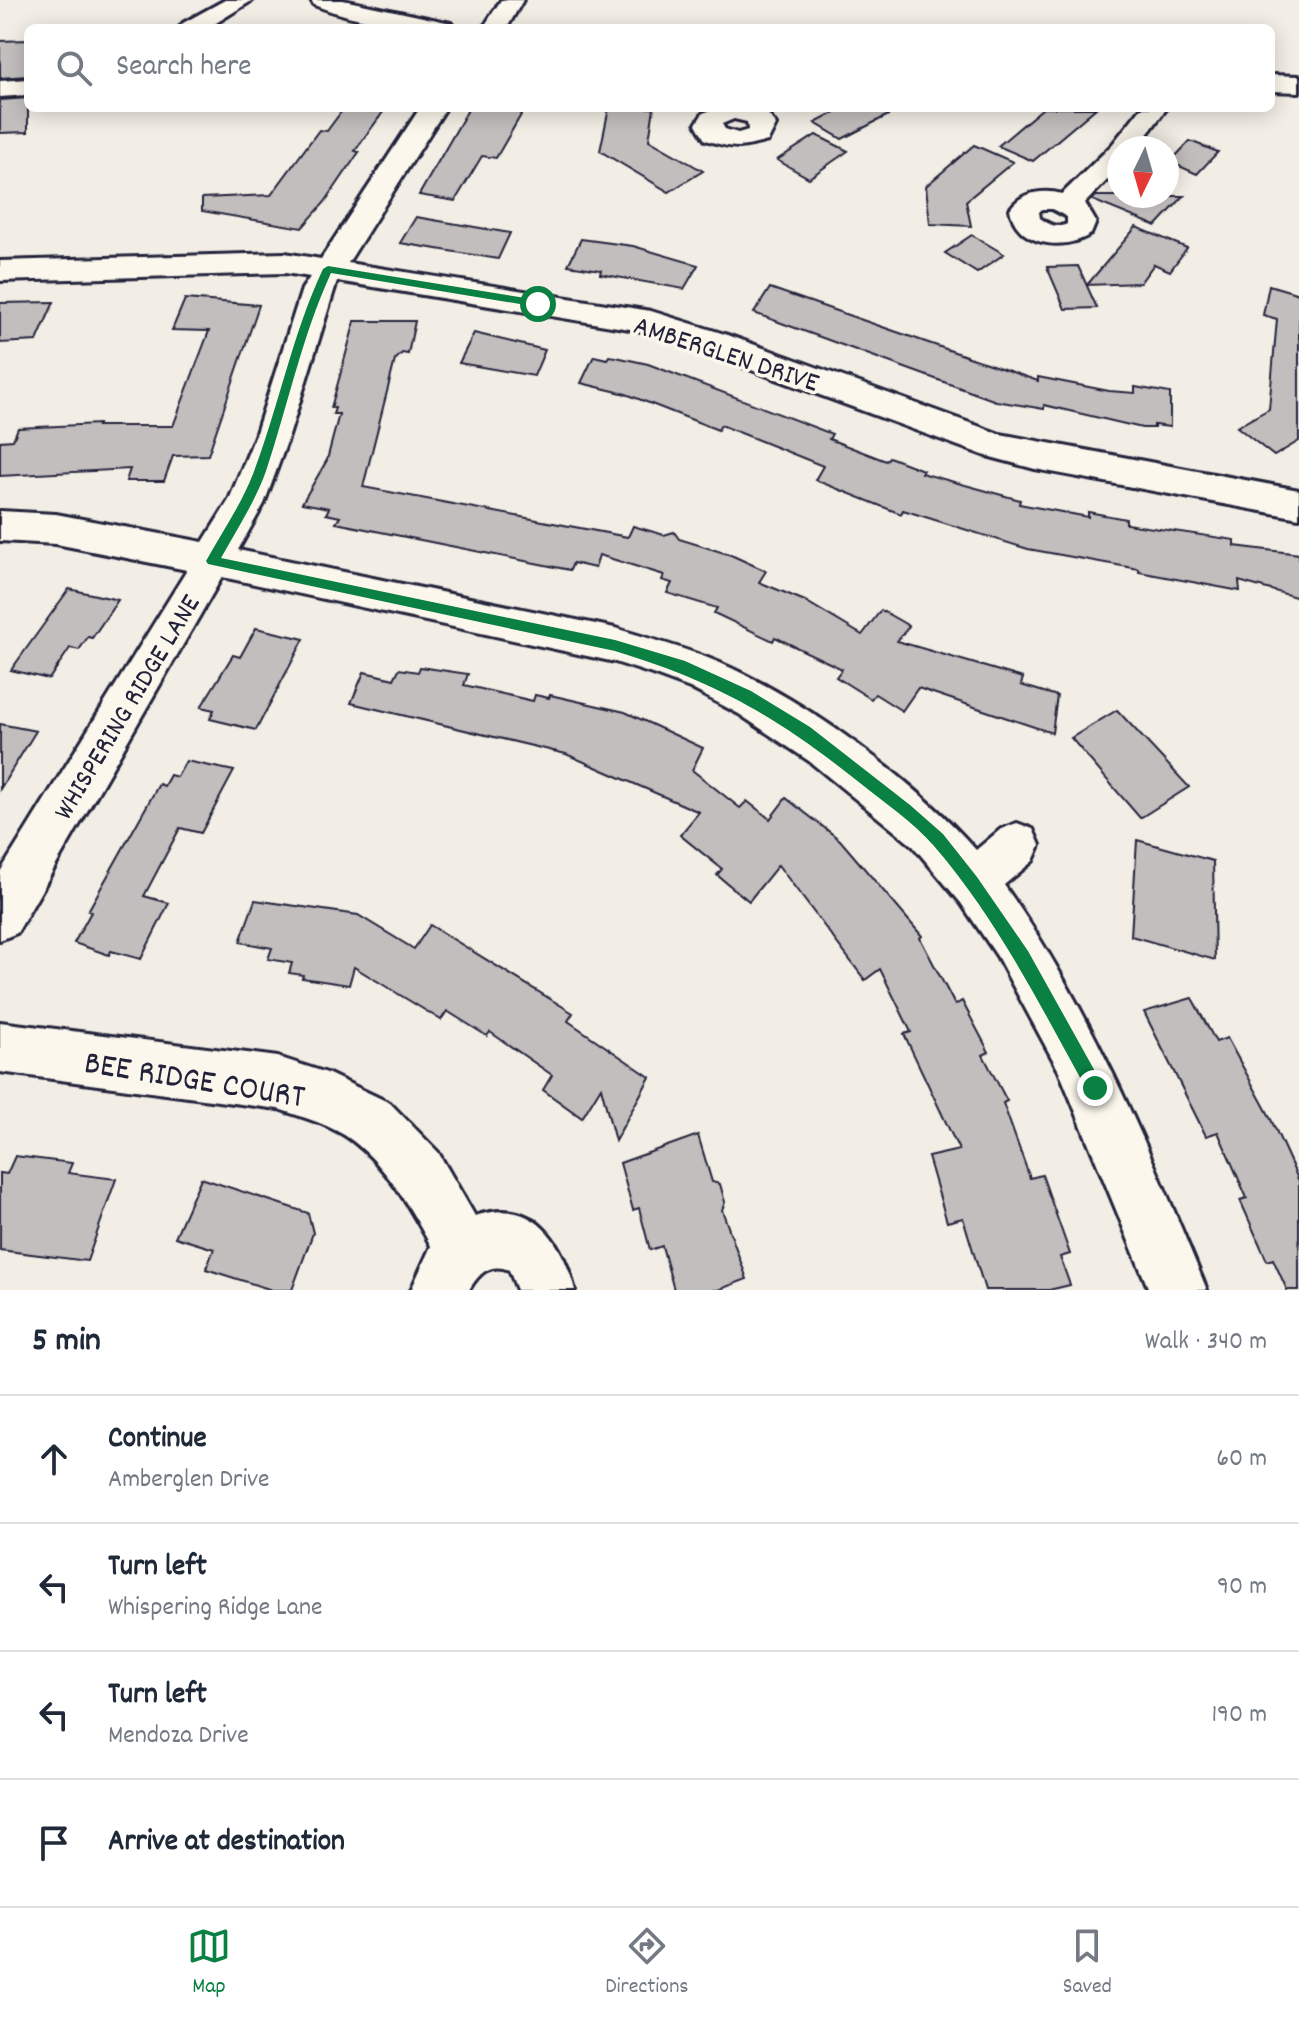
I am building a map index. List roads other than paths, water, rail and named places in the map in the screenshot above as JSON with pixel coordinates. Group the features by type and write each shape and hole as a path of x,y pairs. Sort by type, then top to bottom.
{"street":[{"path":"198,24 242,0"},
{"path":"322,0 348,10 422,24"},
{"path":"497,24 512,0"},
{"path":"1275,83 1299,84"},
{"path":"0,89 24,87"},
{"name":"WHISPERING RIDGE LANE","path":"0,916 246,504 260,473 308,311 328,269 430,112"},
{"path":"1134,136 1151,112"},
{"path":"1068,204 1107,164"},
{"name":"AMBERGLEN DRIVE","path":"0,271 253,261 328,269 651,322 995,446 1299,504"},
{"path":"0,526 56,529 615,645 680,665 746,696 805,731 937,839 972,882 1022,956 1095,1088 1178,1290"},
{"path":"972,882 1017,845"},
{"name":"BEE RIDGE COURT","path":"0,1047 278,1083 327,1099 371,1122 419,1171 452,1270 480,1239 497,1236 514,1240 528,1250 539,1266 546,1290"}]}
